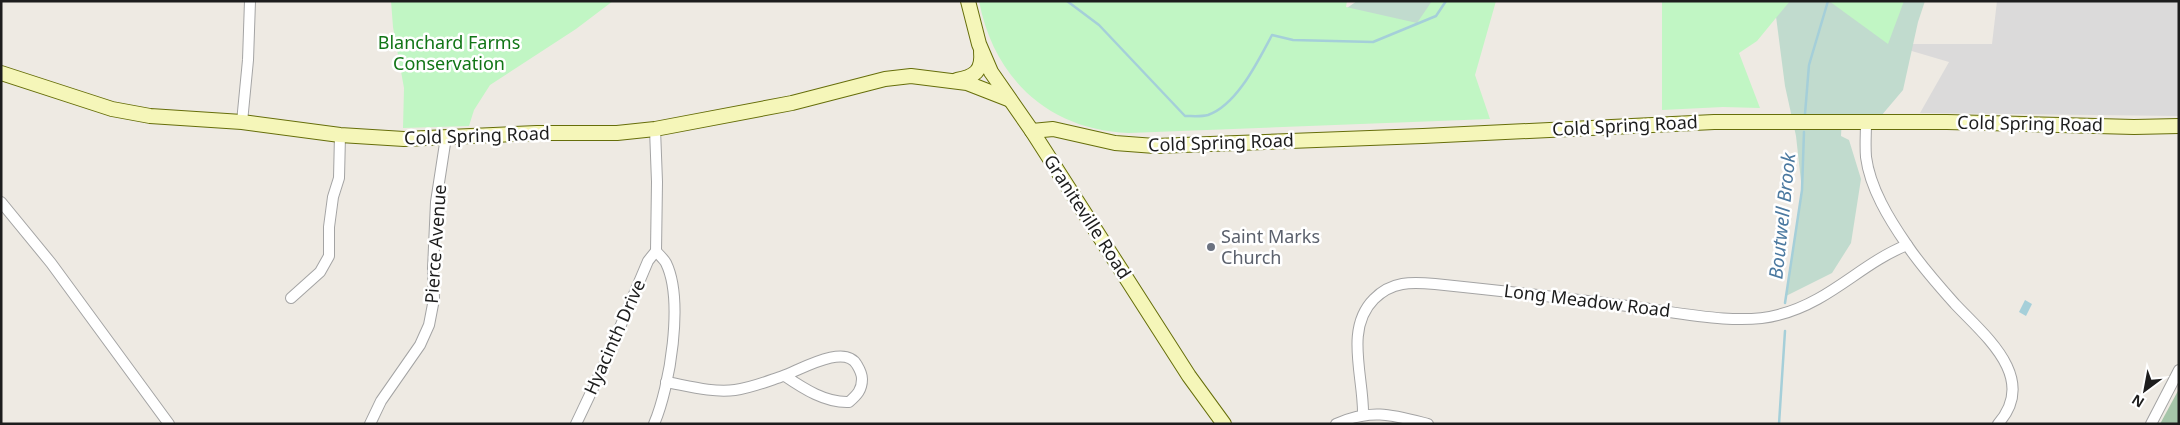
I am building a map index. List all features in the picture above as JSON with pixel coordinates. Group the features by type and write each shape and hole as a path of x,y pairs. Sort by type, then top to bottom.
{"street":[{"path":"242,122 248,60 250,1"},
{"name":"Graniteville Road","path":"968,1 981,52 991,72 1032,131 1189,376 1224,424"},
{"name":"Cold Spring Road","path":"955,80 964,79 976,73 981,66 981,52"},
{"name":"Cold Spring Road","path":"1,73 112,109 150,116 242,122 340,135 404,139 617,133 654,129 792,103 885,79 911,76 955,80 1008,99"},
{"name":"Cold Spring Road","path":"1032,131 1053,129 1115,143 1156,146 1432,136 1714,122 1947,122 2134,127 2179,126"},
{"path":"1866,122 1866,156 1874,187 1907,245 1936,282 2002,354 2010,372 2012,390 2008,411 1998,424"},
{"path":"654,129 657,182 656,251"},
{"path":"291,298 320,272 329,256 329,227 333,197 339,178 340,135"},
{"name":"Cold Spring Road","path":"1041,145 1055,137 1073,135"},
{"name":"Pierce Avenue","path":"370,424 381,401 420,344 429,325 434,299 433,269 436,202 446,137"},
{"path":"1,202 51,263 169,424"},
{"name":"Long Meadow Road","path":"1363,415 1357,337 1359,326 1362,315 1370,303 1382,291 1393,285 1403,282 1435,284 1692,314 1763,318 1810,304 1846,283 1885,256 1907,245"},
{"name":"Hyacinth Drive","path":"576,424 604,365 648,261 656,251 666,263 674,306 673,339 666,382 660,410 654,424"},
{"path":"666,382 701,389 735,390 785,376 828,358 843,356 856,362 862,375 862,386 858,394 849,402 839,402 806,390 785,376"},
{"path":"2151,424 2179,370"},
{"path":"1336,424 1363,415 1391,414 1428,424"}],"shaded area":[{"path":"1997,1 2179,1 2179,116 1920,113 1949,62 1888,44 1992,44"}],"green space":[{"name":"Blanchard Farms Conservation","path":"391,1 613,1 576,29 490,85 474,110 469,126 403,128 404,88 393,27"},
{"path":"979,1 1347,1 1346,7 1417,23 1432,1 1496,1 1475,75 1490,119 1129,133 1100,130 1074,122 1050,110 1030,95 1012,76 998,54 986,29"},
{"path":"1357,1 1466,1 1414,45 1285,51"},
{"path":"1662,1 1790,1 1757,41 1739,53 1760,108 1723,107 1662,110"},
{"path":"1774,1 1925,1 1918,22 1903,90 1881,116 1842,116 1841,136 1849,140 1861,179 1851,243 1832,273 1786,296 1802,190 1796,136 1785,86"},
{"path":"1829,1 1904,1 1888,44"},
{"path":"2179,389 2179,424 2160,424"}],"water":[{"path":"2025,300 2032,304 2026,316 2019,312"}],"waterway":[{"path":"1067,1 1099,25 1185,116 1208,115 1219,110 1228,102 1246,81 1272,35 1293,40 1373,42 1436,16 1446,1"},
{"name":"Boutwell Brook","path":"1805,114 1809,65 1828,1"},
{"name":"Boutwell Brook","path":"1785,303 1802,190 1804,132"},
{"name":"Boutwell Brook","path":"1779,424 1785,331"}],"place":[{"name":"Saint Marks Church","path":"1211,247"}]}
